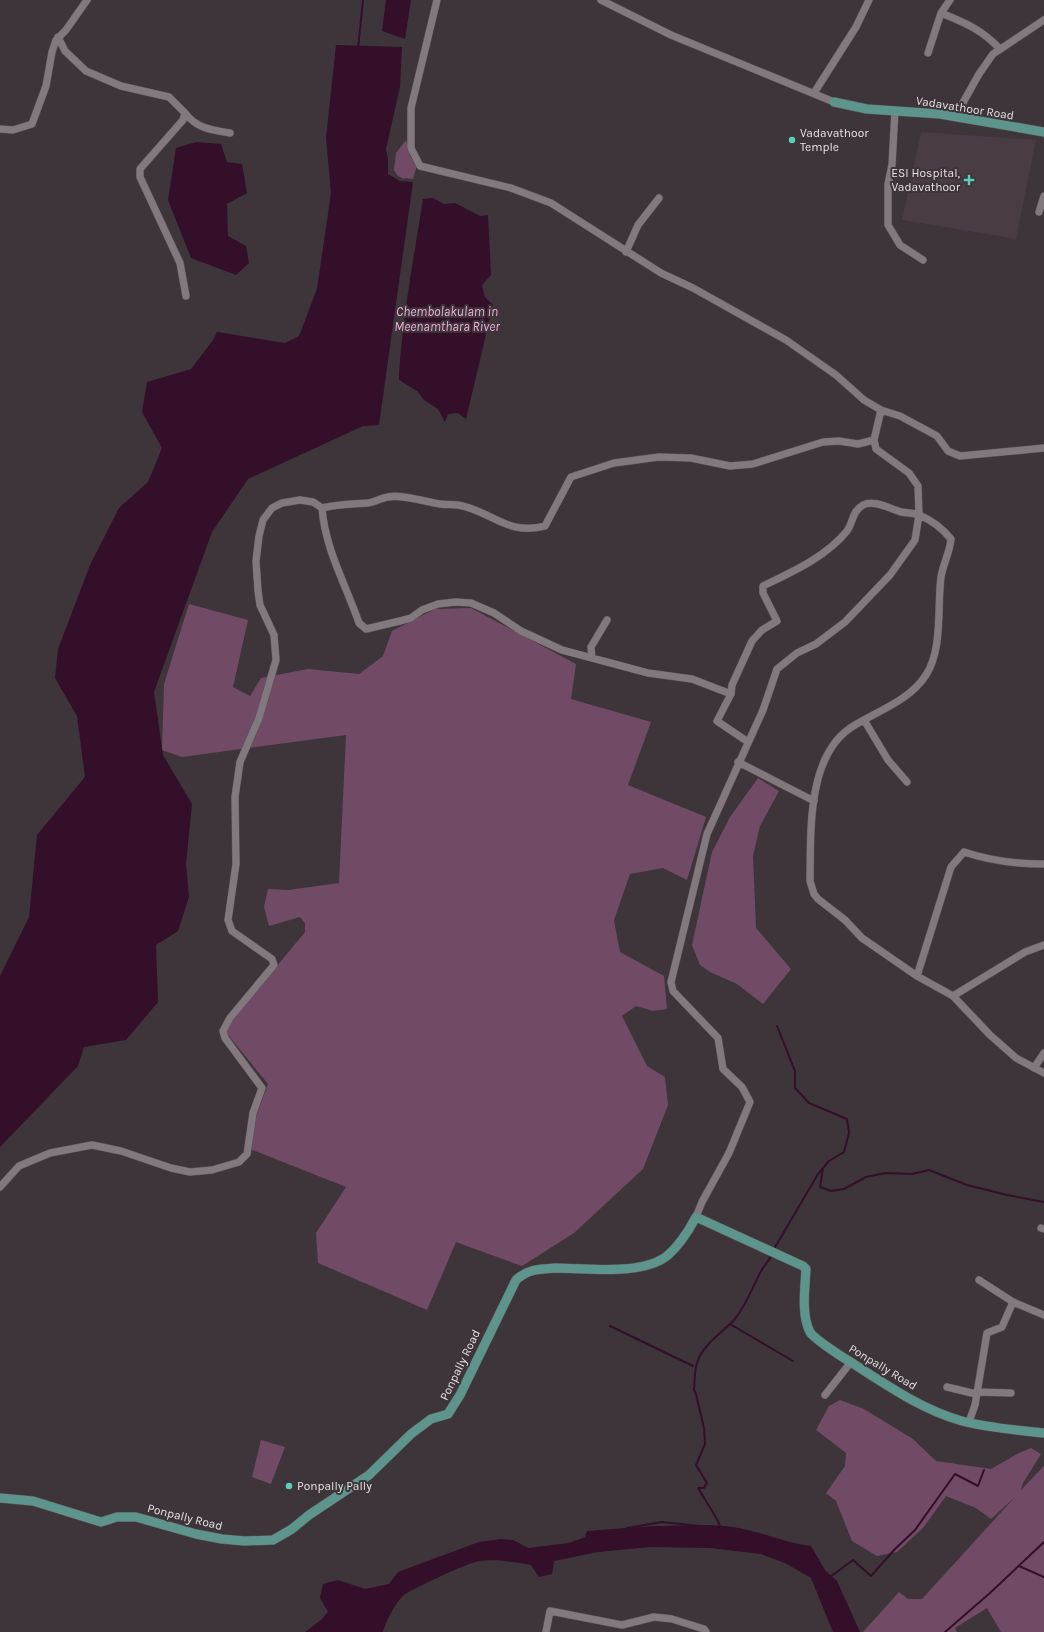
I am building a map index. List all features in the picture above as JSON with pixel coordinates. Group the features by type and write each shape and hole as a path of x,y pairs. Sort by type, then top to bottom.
{"main road":[{"name":"Vadavathoor Road","path":"834,102 867,109 940,114 1044,132"},
{"name":"Ponpally Road","path":"0,1498 33,1501 101,1522 117,1518 136,1518 196,1534 244,1541 273,1540 292,1529 309,1515 369,1475 411,1434 431,1419 448,1414 460,1395 516,1280 524,1272 544,1269 627,1269 653,1264 666,1256 685,1237 696,1217 806,1269 805,1316 810,1333 885,1384 938,1413 969,1422 1044,1433"}],"street":[{"path":"0,129 13,130 32,124 46,86 52,52 58,37 66,30 87,0"},
{"path":"437,0 411,108 411,148 420,166 511,188 551,203 661,274 693,288 786,340 836,375 864,400 881,410 900,416 937,436 948,451 960,456 1044,448"},
{"path":"600,0 671,35 834,102"},
{"path":"814,94 856,27 869,0"},
{"path":"928,53 941,14 950,0"},
{"path":"941,14 971,25 988,37 999,48"},
{"path":"955,117 988,60 999,48 1044,20"},
{"path":"58,37 65,51 86,71 121,86 169,98 195,125 205,129 230,133"},
{"path":"895,110 892,165 888,184 888,225 900,245 923,260"},
{"path":"185,114 183,120 140,169 140,177 180,263 186,296"},
{"path":"1039,212 1044,196"},
{"path":"626,252 638,225 659,198"},
{"path":"696,1217 702,1202 729,1153 750,1102 742,1087 723,1069 718,1038 673,992 671,982 707,834 762,710 777,669 797,653 816,644 845,622 870,598 890,575 915,540 919,515 918,486 909,473 876,449 874,440 881,410"},
{"path":"322,508 342,503 370,503 388,497 400,497 466,507 481,511 511,527 535,528 545,526 571,477 614,463 659,457 691,458 730,466 753,464 823,442 839,440 858,444 874,440"},
{"path":"0,1187 19,1166 50,1153 92,1145 122,1151 171,1168 190,1172 212,1170 239,1162 247,1154 253,1113 262,1088 225,1038 223,1031 230,1018 274,965 272,959 232,931 228,920 236,864 235,797 240,762 259,718 276,660 274,635 260,605 256,561 259,536 263,520 272,508 282,503 300,500 313,502 322,508 333,560 359,623 366,629 411,618 422,610 438,604 456,602 471,603 484,608 521,631 550,645 648,673 692,679 731,694"},
{"path":"748,742 717,721 731,694 732,685 752,642 762,630 777,621 763,593 763,586 793,572 822,553 847,530 856,510 864,505 879,504 899,511 919,515 936,525 951,539 941,576 934,656 930,669 918,686 896,703 853,726 832,744 817,781 814,801 810,881 814,894 824,904 846,920 862,938 917,976 953,996 990,1035 1016,1058 1044,1073"},
{"path":"592,658 591,646 607,620"},
{"path":"864,720 888,760 907,782"},
{"path":"738,762 814,801"},
{"path":"917,976 951,867 964,852 987,860 1022,864 1044,864"},
{"path":"953,996 1025,952 1044,945"},
{"path":"1034,1068 1044,1053"},
{"path":"979,1280 1013,1302 1044,1315"},
{"path":"969,1422 977,1393 987,1333 1002,1327 1013,1302"},
{"path":"825,1395 851,1362"},
{"path":"947,1387 977,1393 1011,1393"},
{"path":"546,1632 550,1611 622,1625 654,1617 672,1619 704,1629 706,1632"}],"shaded area":[{"name":"ESI Hospital, Vadavathoor","path":"921,132 1036,140 1016,239 902,220"},
{"path":"406,140 410,156 417,165 413,179 404,179 398,176 394,170 396,153"},
{"path":"189,604 248,620 233,687 250,696 261,678 308,669 359,674 383,656 392,631 435,609 471,608 576,664 571,699 651,722 628,785 706,817 687,880 663,868 630,874 614,920 620,952 664,976 667,1009 653,1011 636,1006 622,1016 647,1066 665,1077 668,1105 643,1169 574,1233 522,1266 456,1242 427,1310 318,1263 316,1233 346,1187 245,1147 268,1084 224,1030 305,932 305,923 300,917 269,926 264,907 268,889 289,890 339,883 346,735 182,757 162,750 164,684"},
{"path":"758,778 779,791 760,826 753,856 756,928 791,969 763,1004 737,984 710,972 700,965 692,945 712,852 730,817"},
{"path":"840,1400 864,1409 913,1439 936,1461 991,1469 1031,1448 1041,1454 1023,1483 1021,1490 1044,1466 1044,1632 1001,1632 987,1608 955,1628 957,1632 863,1632 899,1592 908,1599 922,1599 1015,1497 991,1519 976,1508 946,1496 923,1528 897,1552 877,1556 852,1541 836,1501 826,1493 845,1466 846,1453 816,1430 829,1406"},
{"path":"261,1440 285,1447 271,1484 252,1477"}],"water":[{"path":"386,0 411,0 405,39 382,31"},
{"path":"336,45 402,47 400,87 386,149 388,174 400,181 413,182 379,425 363,426 248,479 212,532 154,692 163,755 192,804 186,864 189,897 178,931 156,945 158,1002 126,1040 84,1047 78,1066 0,1147 0,976 29,917 37,835 85,777 77,716 55,678 58,649 90,565 119,508 148,482 162,448 142,412 147,382 191,369 213,340 217,332 285,343 299,336 317,289 331,193 326,138"},
{"path":"196,142 221,144 227,162 242,164 247,193 227,204 228,236 246,246 249,263 236,275 191,258 168,200 176,148"},
{"name":"Chembolakulam in Meenamthara River","path":"433,198 444,204 455,203 480,216 488,215 491,275 482,285 485,297 493,305 466,419 458,413 448,414 445,422 438,409 424,400 417,391 399,380 406,307 423,199"},
{"path":"703,1525 733,1527 811,1546 825,1570 837,1581 860,1632 833,1632 811,1578 785,1563 761,1554 710,1548 651,1547 598,1552 554,1561 552,1574 539,1577 531,1565 512,1562 479,1561 441,1576 404,1595 391,1612 383,1632 305,1632 321,1620 328,1612 320,1598 323,1584 338,1580 365,1589 389,1584 398,1572 479,1542 501,1539 513,1540 528,1548 569,1543 585,1537 587,1531 653,1526"}],"waterway":[{"path":"358,49 363,0"},
{"path":"774,1249 818,1174 829,1161 844,1152 849,1133 847,1119 809,1103 795,1088 795,1071 777,1026"},
{"path":"823,1168 820,1187 831,1191 844,1189 866,1177 885,1173 912,1174 929,1170 967,1185 1044,1202"},
{"path":"721,1528 698,1488 704,1488 707,1483 696,1465 705,1444 704,1428 694,1390 696,1367 698,1360 705,1349 739,1314 760,1272 772,1255"},
{"path":"730,1324 793,1361"},
{"path":"610,1326 693,1366"},
{"path":"830,1577 853,1560 871,1576 894,1550 915,1530 955,1474 978,1486 984,1470"},
{"path":"627,1528 662,1522 700,1526"},
{"path":"945,1632 990,1593 1044,1542"},
{"path":"1019,1566 1044,1577"}],"place":[{"name":"Vadavathoor Temple","path":"792,140"},
{"name":"ESI Hospital, Vadavathoor","path":"969,180"},
{"name":"Ponpally Pally","path":"289,1486"}]}
